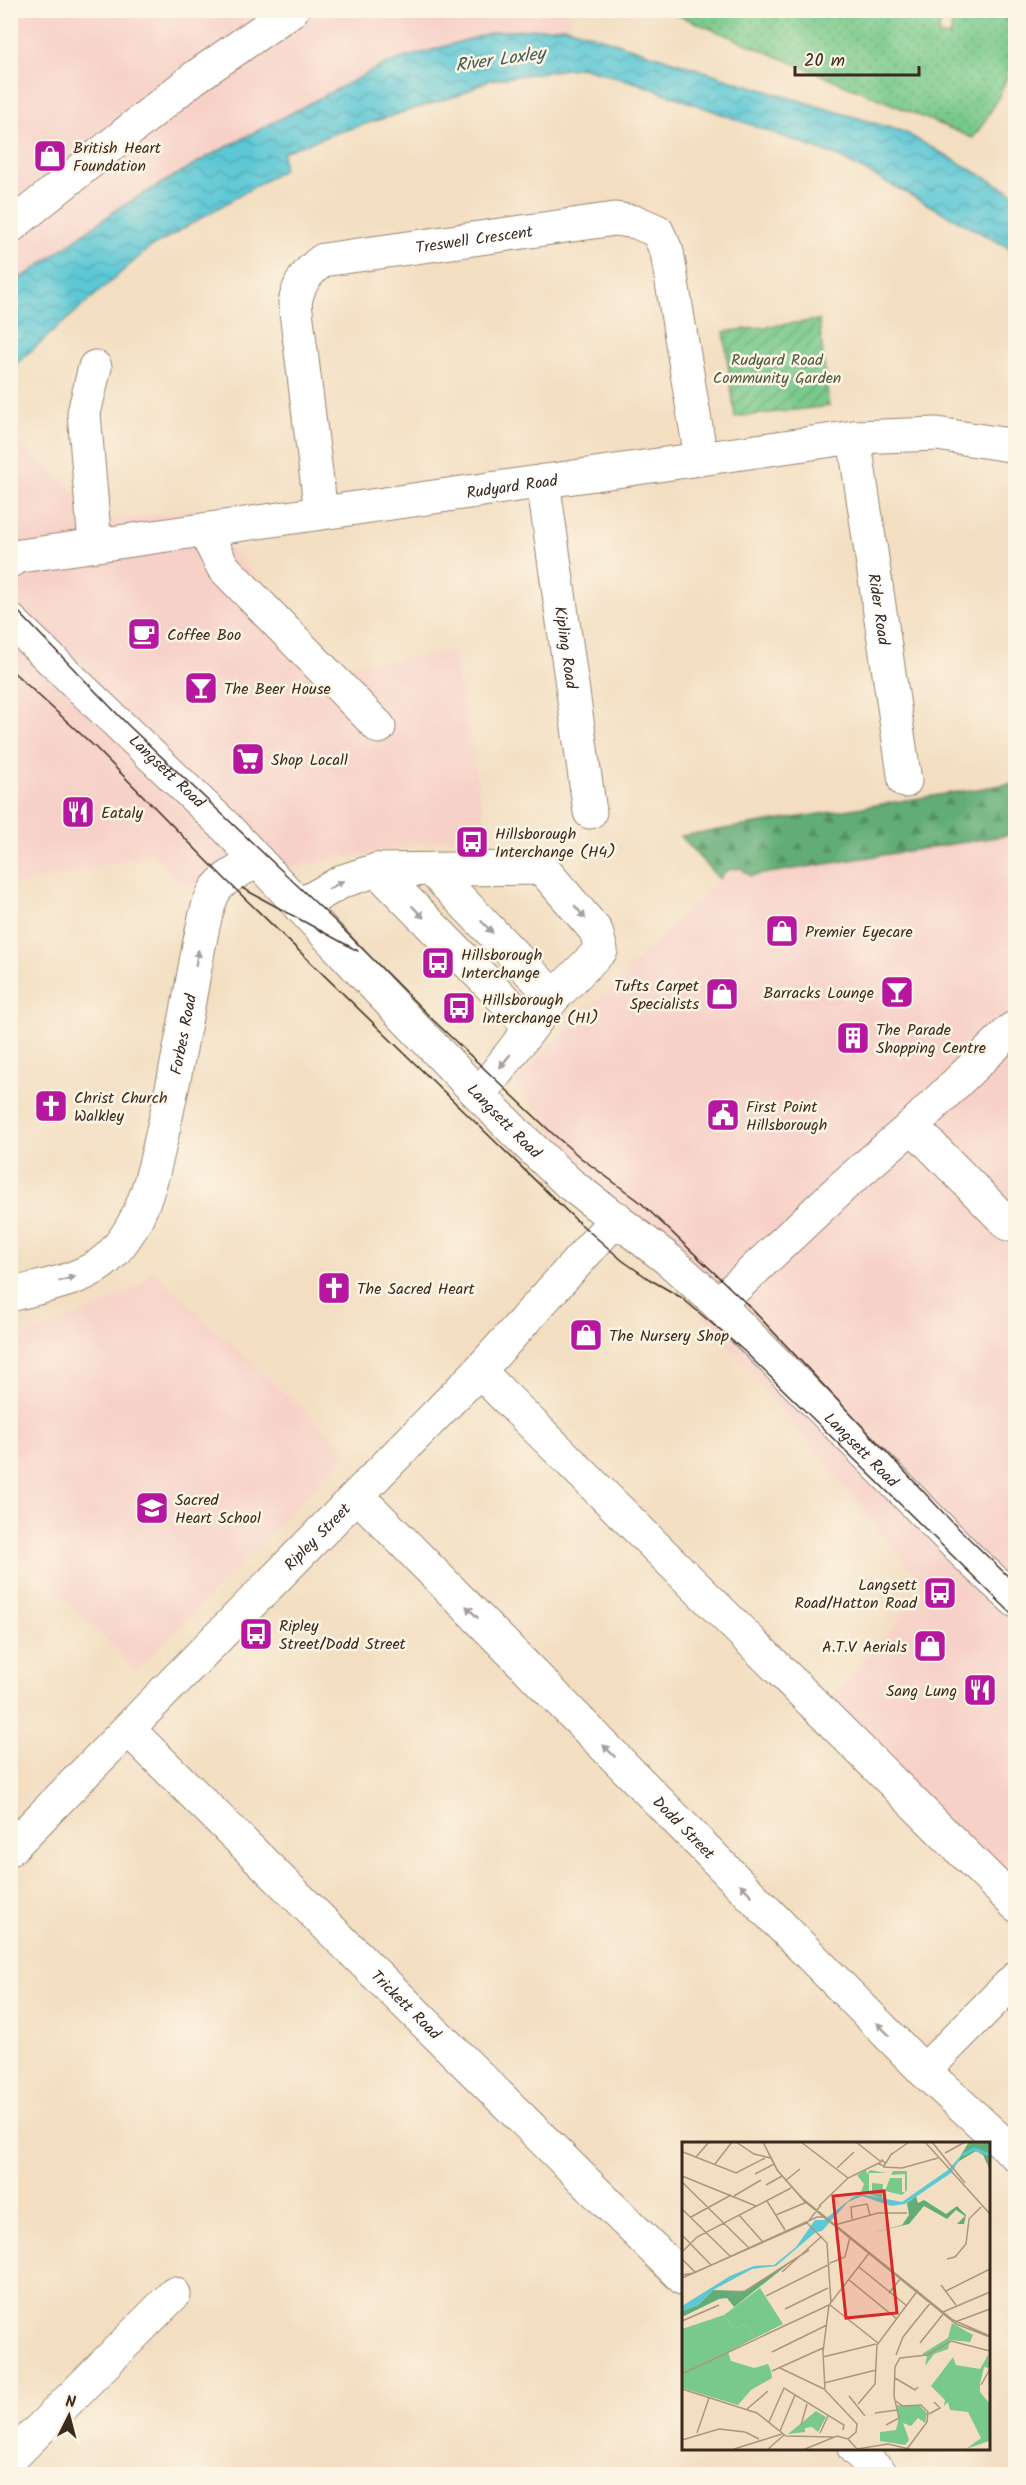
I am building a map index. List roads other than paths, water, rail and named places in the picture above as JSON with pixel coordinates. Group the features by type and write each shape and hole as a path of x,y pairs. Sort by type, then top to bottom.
{"street":[{"path":"10,227 194,78 292,10"},
{"name":"Treswell Crescent","path":"321,513 295,303 298,286 308,271 323,260 615,219 636,222 657,231 668,252 701,458"},
{"path":"95,367 84,413 95,545"},
{"name":"Rudyard Road","path":"10,561 20,556 854,437 937,434 1016,446"},
{"name":"Rider Road","path":"854,437 905,781"},
{"name":"Kipling Road","path":"543,482 590,812"},
{"path":"204,530 223,567 379,727"},
{"name":"Langsett Road","path":"10,620 226,827 298,906 570,1184 669,1260 718,1304 970,1560 1016,1601"},
{"name":"Forbes Road","path":"10,1295 80,1275 107,1258 129,1230 151,1181 180,1054 198,950 211,900 216,889 226,880 241,869 258,862"},
{"path":"298,906 343,881 376,870 542,868 596,932 601,950 554,997 480,1094"},
{"path":"376,870 531,1027"},
{"path":"432,870 554,997"},
{"path":"718,1304 843,1186 912,1126 1012,1029"},
{"path":"912,1126 1008,1224"},
{"name":"Ripley Street","path":"10,1849 129,1730 249,1603 358,1496 478,1371 617,1218"},
{"path":"478,1371 1016,1905"},
{"name":"Dodd Street","path":"358,1496 924,2071 1016,2155"},
{"name":"Trickett Road","path":"129,1730 682,2277"},
{"path":"924,2071 1016,1978"},
{"path":"10,2459 174,2294"},
{"path":"855,2449 881,2475"}],"water":[{"name":"River Loxley","path":"567,27 904,132 1015,194 1015,251 839,157 637,83 581,67 489,80 459,95 283,152 283,170 148,249 11,368 11,283 29,273 118,209 207,157 387,63 494,32"}],"tram line":[{"path":"10,603 128,725 335,921 433,1020 552,1133 581,1158 639,1201 748,1305 953,1523 1016,1584"},
{"path":"10,669 96,748 226,880 576,1220 623,1261 682,1298 743,1350 1016,1618"},
{"path":"242,888 358,951"}],"place":[{"name":"British Heart Foundation","path":"50,156"},
{"name":"Coffee Boo","path":"144,634"},
{"name":"The Beer House","path":"201,688"},
{"name":"Shop Locall","path":"248,759"},
{"name":"Eataly","path":"78,812"},
{"name":"Hillsborough Interchange (H4)","path":"472,842"},
{"name":"Premier Eyecare","path":"782,931"},
{"name":"Hillsborough Interchange","path":"438,963"},
{"name":"Barracks Lounge","path":"897,992"},
{"name":"Tufts Carpet Specialists","path":"722,994"},
{"name":"Hillsborough Interchange (H1)","path":"459,1008"},
{"name":"The Parade Shopping Centre","path":"853,1038"},
{"name":"Christ Church Walkley","path":"51,1106"},
{"name":"First Point Hillsborough","path":"723,1115"},
{"name":"The Sacred Heart","path":"334,1288"},
{"name":"The Nursery Shop","path":"586,1335"},
{"name":"Sacred Heart School","path":"152,1508"},
{"name":"Langsett Road/Hatton Road","path":"940,1593"},
{"name":"Ripley Street/Dodd Street","path":"256,1634"},
{"name":"A.T.V Aerials","path":"930,1646"},
{"name":"Sang Lung","path":"980,1690"}],"park label":[{"name":"Rudyard Road Community Garden","path":"777,368"}]}
